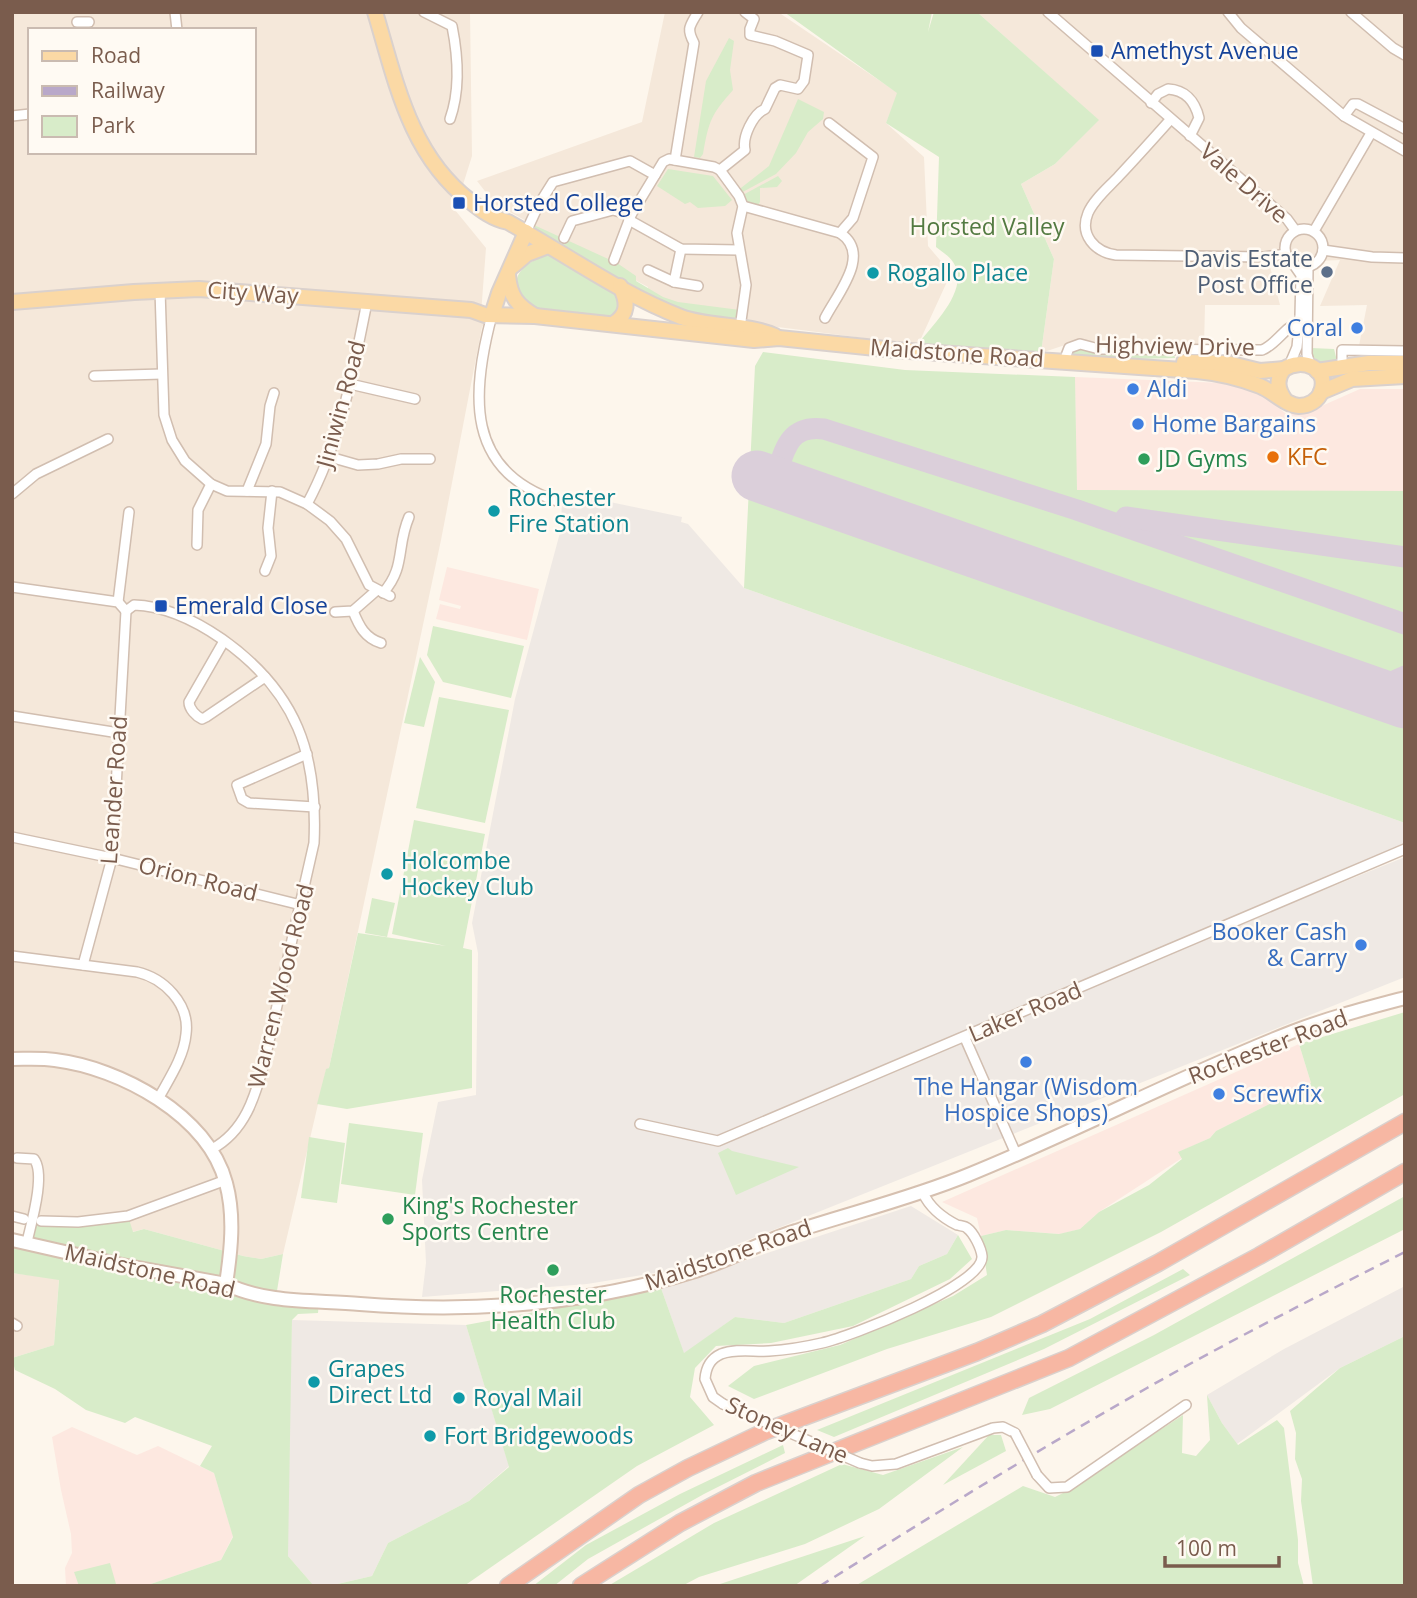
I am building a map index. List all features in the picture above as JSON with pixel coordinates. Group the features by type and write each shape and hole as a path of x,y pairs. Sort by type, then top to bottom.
{"highway":[{"path":"508,1586 639,1495 688,1468 766,1431 977,1352 1042,1324 1158,1263 1405,1122"},
{"path":"581,1586 680,1522 756,1483 1069,1358 1259,1256 1405,1172"}],"main road":[{"name":"Maidstone Road","path":"377,13 410,126 424,152 456,190 481,210 508,222 620,286 686,318 764,332 779,338"},
{"path":"500,220 513,238 513,299 535,316"},
{"path":"492,315 526,232"},
{"path":"512,266 527,254 548,246"},
{"path":"613,324 619,320 626,307 620,286"},
{"name":"City Way","path":"12,302 160,290 233,290 471,310 492,315"},
{"path":"471,310 485,304 499,293"},
{"name":"Maidstone Road","path":"492,315 535,316 754,340 779,338 895,350 1197,371 1230,376 1261,386 1284,400"},
{"name":"Maidstone Road","path":"1134,366 1143,363 1210,361 1260,371 1286,367"},
{"path":"1405,363 1314,368 1299,362 1286,367 1280,374 1278,385 1284,400 1293,405 1305,405 1338,383 1352,379 1405,376"},
{"path":"1314,368 1322,379 1321,392"},
{"name":"Rochester Road","path":"1134,1102 1296,1030 1405,998"},
{"path":"12,1059 56,1060 115,1076 158,1099 186,1120 212,1149 226,1180 231,1219 226,1284"},
{"name":"Maidstone Road","path":"12,1240 122,1265 226,1284 261,1296 430,1308 501,1305 578,1296 629,1288 695,1271 796,1231 923,1193 1134,1102"}],"street":[{"path":"424,12 452,26 457,54 454,108 450,119"},
{"path":"675,160 694,43 689,30 698,12"},
{"path":"719,170 745,150 744,142 757,113 765,109 775,88 781,85 800,88 808,59 808,55 794,48 751,36 750,29 754,19 745,12"},
{"name":"Vale Drive","path":"1048,12 1287,219 1295,230"},
{"path":"1228,12 1241,28 1344,116 1405,151"},
{"path":"1350,12 1405,55"},
{"name":"Vale Drive","path":"1151,103 1158,94 1168,89 1183,93 1195,104 1199,118 1191,136"},
{"path":"1344,116 1353,104 1358,104 1405,129"},
{"path":"1170,120 1093,205 1086,225 1087,236 1093,245 1101,251 1115,255 1264,257 1286,254"},
{"path":"829,124 870,152 873,157 853,218 840,233"},
{"path":"1314,232 1371,133"},
{"path":"614,260 630,218 664,161 675,160 714,167 739,196 743,206 737,233 746,285 740,328"},
{"path":"526,232 537,206 554,182 630,161 655,175"},
{"path":"743,206 840,233 849,238 854,247 855,258 825,318"},
{"path":"564,238 572,221 613,210 681,249 739,250"},
{"path":"1286,367 1297,349 1301,275 1286,254 1286,241 1295,230 1307,229 1314,232 1322,242 1323,250 1318,261 1308,267 1294,265"},
{"path":"674,282 681,249"},
{"path":"1323,250 1376,258 1405,258"},
{"path":"1308,267 1307,354 1314,368"},
{"path":"648,270 674,282 698,286"},
{"path":"160,290 164,415 172,440 185,461 211,484 227,491 272,491 287,494 307,504 330,521 346,539 364,578 383,593"},
{"name":"Jiniwin Road","path":"307,504 330,457 350,384 367,302"},
{"path":"492,315 478,391 479,420 496,459 516,480 539,495 557,501"},
{"name":"Highview Drive","path":"1064,361 1069,348 1080,344 1100,349 1262,350 1289,329 1300,326"},
{"path":"1342,368 1342,350 1405,351"},
{"path":"94,376 162,374"},
{"path":"350,384 415,399"},
{"path":"247,491 266,444 274,393"},
{"path":"12,494 36,474 108,439"},
{"path":"330,457 358,465 401,459 430,459"},
{"path":"197,545 198,510 211,484"},
{"path":"265,571 271,556 268,528 272,491"},
{"path":"118,602 129,512"},
{"path":"335,612 353,611 383,593 394,580 398,572 402,533 409,517"},
{"path":"12,587 118,602 126,611"},
{"name":"Warren Wood Road","path":"126,611 134,605 158,609 203,625 247,656 288,705 307,754 315,807 314,843 301,905 255,1095 236,1130 212,1149"},
{"name":"Leander Road","path":"83,965 112,858 126,611"},
{"path":"353,611 363,631 372,640 381,643"},
{"path":"225,641 189,702 198,717 206,718 265,677"},
{"path":"12,716 119,733"},
{"path":"307,754 237,785 242,799 249,803 315,807"},
{"name":"Orion Road","path":"12,837 112,858 301,905"},
{"name":"Laker Road","path":"640,1124 718,1141 1405,849"},
{"path":"12,956 150,975 161,981 178,1001 187,1032 181,1052 158,1099"},
{"path":"965,1038 1016,1154"},
{"path":"17,1158 34,1159 38,1165 38,1180 27,1242"},
{"name":"Maidstone Road","path":"41,1221 78,1222 128,1216 226,1180"},
{"name":"Stoney Lane","path":"923,1193 927,1202 937,1211 955,1224 967,1228 981,1248 983,1259 977,1270 919,1306 845,1336 798,1348 718,1355 710,1361 705,1379 713,1396 723,1404 872,1466 896,1464 993,1428 1003,1427 1015,1433 1037,1475 1049,1488 1067,1488 1186,1405"},
{"path":"12,1216 23,1219"}],"shaded area":[{"path":"12,12 470,12 472,156 455,210 486,248 481,314 492,315 482,327 441,540 329,1068 326,1070 283,1254 261,1259 144,1229 132,1232 12,1216"},
{"path":"665,12 778,12 898,93 886,123 924,157 928,246 951,273 918,345 730,321 647,301 648,287 495,204 477,181 642,122"},
{"path":"977,12 1405,12 1405,361 1356,361 1367,305 1320,306 1340,260 1269,263 1280,305 1205,305 1204,346 1080,340 1041,353 1054,259 1021,184 1055,164 1098,120"},
{"path":"1075,377 1223,383 1255,392 1285,413 1308,412 1360,389 1405,389 1405,492 1076,490"},
{"path":"562,497 585,501 586,497 682,517 681,522 688,524 744,588 1405,823 1405,845 837,1087 1405,857 1405,977 673,1270 587,1284 422,1297 426,1263 422,1180 438,1102 476,1095 478,953 472,923 515,699 561,529"},
{"path":"447,567 539,589 527,640 436,619 440,604 460,609 461,606 439,600"},
{"path":"1299,1044 1311,1083 1179,1152 1182,1158 1099,1212 1080,1229 1060,1234 1006,1230 981,1236 977,1218 942,1202"},
{"path":"911,1206 958,1235 947,1254 919,1266 911,1279 784,1323 735,1317 684,1354 661,1288"},
{"path":"12,1273 59,1279 54,1345 12,1358"},
{"path":"1405,1286 1405,1336 1340,1368 1237,1444 1207,1395 1284,1349"},
{"path":"292,1320 466,1325 509,1466 469,1501 388,1543 372,1576 329,1586 314,1586 288,1556"},
{"path":"72,1427 137,1455 158,1446 214,1473 233,1536 221,1560 145,1586 66,1586 65,1568 72,1553 71,1534 52,1437"}],"green space":[{"name":"Horsted Valley","path":"784,12 932,12 928,32 934,12 977,12 1099,120 1055,164 1021,184 1054,259 1041,353 918,344 948,306 957,283 953,262 936,247 939,157 886,123 897,93"},
{"path":"729,38 734,41 730,70 733,90 712,119 703,154 700,158 694,157 706,81"},
{"path":"798,99 824,112 823,119 808,132 796,153 776,174 739,194 737,191 769,166"},
{"path":"668,169 713,176 732,200 725,206 698,208 690,202 685,204 657,186"},
{"path":"778,176 782,181 777,187 760,188 760,202 756,208 741,196"},
{"path":"534,225 617,263 636,276 636,281 663,297 678,302 740,310 734,320 700,316 664,304 536,234"},
{"path":"544,256 551,256 616,292 622,300 614,318 533,310 519,295 517,280 522,269"},
{"path":"1074,347 1174,352 1175,358 1073,356 1070,355"},
{"path":"1311,348 1334,349 1337,361 1323,364 1313,357"},
{"path":"763,352 905,370 1075,377 1077,490 1405,491 1405,823 744,588 755,366"},
{"path":"433,626 524,646 511,698 443,682 427,655"},
{"path":"420,657 435,682 424,727 404,723"},
{"path":"439,697 509,710 485,823 416,808"},
{"path":"414,820 485,834 463,948 472,950 472,1088 347,1109 317,1104 326,1069 329,1068 358,933 446,946 392,934"},
{"path":"372,898 395,903 387,937 365,933"},
{"path":"1405,1012 1405,1094 1161,1232 991,1317 887,1349 754,1399 728,1386 754,1366 840,1345 953,1296 987,1275 981,1236 1006,1230 1059,1234 1080,1229 1099,1212 1149,1185 1182,1159 1178,1152 1210,1138 1216,1131 1311,1083 1299,1044"},
{"path":"349,1123 423,1133 415,1195 341,1184"},
{"path":"309,1137 345,1143 337,1203 301,1198"},
{"path":"728,1148 799,1167 736,1195 718,1153"},
{"path":"1405,1196 1405,1229 1050,1409 1022,1415 1029,1398 1154,1335"},
{"path":"128,1216 133,1232 144,1229 261,1259 283,1254 276,1297 319,1301 318,1313 298,1314 292,1320 288,1556 314,1586 145,1586 221,1560 233,1537 214,1473 200,1466 212,1446 135,1417 125,1423 86,1410 55,1389 15,1370 12,1358 54,1345 59,1280 12,1273 12,1240 27,1242 32,1222"},
{"path":"958,1235 972,1259 950,1279 853,1326 771,1343 716,1346 695,1368 690,1397 714,1425 637,1466 464,1586 329,1586 372,1576 388,1543 469,1501 509,1467 466,1325 661,1288 684,1353 735,1317 784,1323 911,1279 919,1266 947,1254"},
{"path":"1183,1269 1190,1275 1044,1349 834,1437 817,1430 1090,1319"},
{"path":"1405,1336 1405,1586 1313,1586 1301,1501 1302,1479 1295,1459 1296,1433 1290,1411 1340,1368"},
{"path":"1207,1395 1238,1445 1277,1420 1284,1428 1298,1540 1298,1563 1304,1586 855,1586 1023,1486 1055,1497 1067,1491 1183,1415 1182,1453 1196,1456 1210,1440"},
{"path":"989,1435 1001,1435 1006,1451 943,1485"},
{"path":"783,1445 785,1453 704,1494 588,1559 554,1586 533,1586 586,1545 680,1494"},
{"path":"963,1447 879,1509 805,1544 699,1577 682,1586 608,1586 714,1523 842,1464 883,1475"},
{"path":"865,1536 794,1586 716,1586 720,1584"},
{"path":"110,1563 116,1584 79,1586 74,1572"}],"taxiway":[{"path":"774,482 784,452 794,436 802,431 824,429 1077,510 1405,624"},
{"path":"1126,517 1405,557"},
{"path":"1371,691 1405,676"}],"runway":[{"path":"757,476 1405,703"}],"railway":[{"path":"820,1586 982,1485 1147,1388 1243,1335 1405,1252"}],"place":[{"name":"Amethyst Avenue","path":"1097,51"},
{"name":"Horsted College","path":"459,203"},
{"name":"Davis Estate Post Office","path":"1327,272"},
{"name":"Rogallo Place","path":"873,273"},
{"name":"Coral","path":"1357,328"},
{"name":"Aldi","path":"1133,389"},
{"name":"Home Bargains","path":"1138,424"},
{"name":"KFC","path":"1273,457"},
{"name":"JD Gyms","path":"1144,459"},
{"name":"Rochester Fire Station","path":"494,511"},
{"name":"Emerald Close","path":"161,606"},
{"name":"Holcombe Hockey Club","path":"387,874"},
{"name":"Booker Cash & Carry","path":"1361,945"},
{"name":"The Hangar (Wisdom Hospice Shops)","path":"1026,1062"},
{"name":"Screwfix","path":"1219,1094"},
{"name":"King's Rochester Sports Centre","path":"388,1219"},
{"name":"Rochester Health Club","path":"553,1270"},
{"name":"Grapes Direct Ltd","path":"314,1382"},
{"name":"Royal Mail","path":"459,1398"},
{"name":"Fort Bridgewoods","path":"430,1436"}]}
